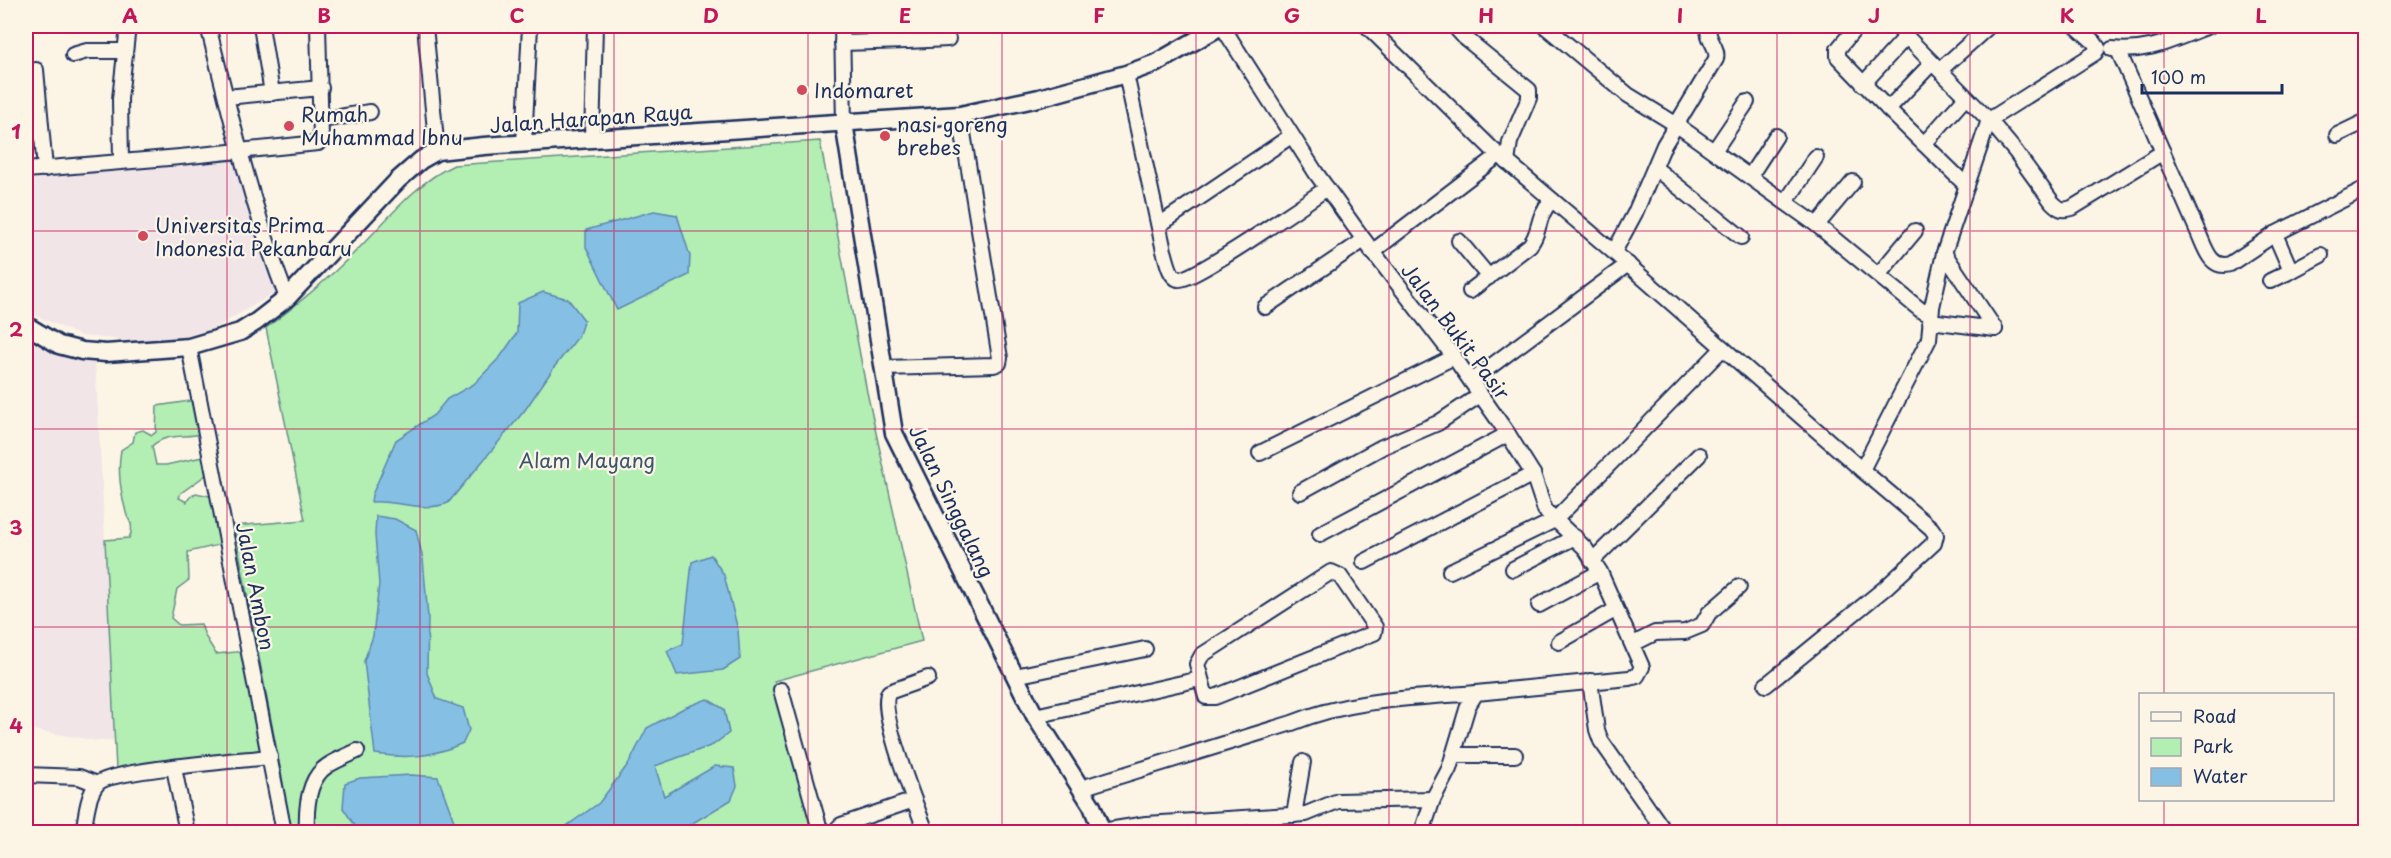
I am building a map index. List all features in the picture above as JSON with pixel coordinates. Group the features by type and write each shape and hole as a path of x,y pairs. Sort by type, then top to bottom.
{"main road":[{"name":"Jalan Harapan Raya","path":"26,325 59,345 82,351 106,353 189,346 240,332 287,298 398,180 421,160 437,151 524,143 960,115 1039,98 1126,74 1156,63 1222,26"},
{"name":"Jalan Singgalang","path":"844,123 883,368 897,441 1035,716 1092,806 1102,832"}],"street":[{"path":"121,161 120,99 128,26"},
{"path":"208,26 238,152 287,298"},
{"path":"261,26 272,93"},
{"path":"26,170 238,152 318,142 321,138 321,88 318,26"},
{"path":"425,26 437,151"},
{"path":"524,143 530,26"},
{"path":"592,139 595,26"},
{"path":"842,26 844,123"},
{"path":"907,26 907,41"},
{"name":"Jalan Bukit Pasir","path":"1222,26 1291,136 1327,188 1368,246 1454,357 1508,434 1533,474 1545,510 1575,537 1596,566 1642,668 1637,676 1590,681"},
{"path":"1367,26 1503,159 1628,264 1931,528 1936,535 1934,543 1886,588 1766,685"},
{"path":"1266,307 1368,246 1503,159 1530,96 1529,90 1464,37 1454,26"},
{"path":"1545,26 1628,95 1677,125 1786,202 1928,313 1995,328 1944,253"},
{"path":"1614,252 1635,213 1664,145 1716,59 1716,49 1708,33 1709,26"},
{"path":"1857,26 1837,53 1838,57 1967,186"},
{"path":"1896,26 1989,120 2058,209 2072,208 2163,152"},
{"path":"1888,109 1936,66 1989,26"},
{"path":"2076,26 2098,48"},
{"path":"2098,48 2133,51 2151,48 2209,26"},
{"path":"1863,84 1906,37"},
{"path":"842,43 948,39"},
{"path":"1862,470 1929,339 1928,313 1944,253 1989,120 2095,53 2098,48"},
{"path":"2118,50 2206,250 2216,265 2230,264 2275,234 2366,188"},
{"path":"73,55 87,51 124,51"},
{"path":"36,70 45,169"},
{"path":"1126,74 1159,225 1173,276 1182,280 1224,256 1327,188"},
{"path":"226,97 321,88"},
{"path":"1924,144 1966,97"},
{"path":"1714,151 1747,102"},
{"path":"321,120 370,112"},
{"path":"883,368 994,366 999,363 960,115"},
{"path":"2337,135 2366,121"},
{"path":"1159,225 1291,136"},
{"path":"1750,176 1776,136"},
{"path":"1786,202 1815,157"},
{"path":"1654,168 1741,237"},
{"path":"1817,225 1852,182"},
{"path":"1470,291 1534,241 1542,212 1552,200"},
{"path":"1879,274 1915,231"},
{"path":"2275,234 2291,271"},
{"path":"1459,241 1489,277"},
{"path":"2270,281 2321,255"},
{"path":"1471,381 1628,264"},
{"name":"Jalan Ambon","path":"189,346 284,832"},
{"path":"1450,571 1555,520 1723,348"},
{"path":"1260,453 1454,357"},
{"path":"1300,492 1382,447 1438,423 1480,395"},
{"path":"1320,534 1508,434"},
{"path":"1539,605 1596,566 1699,454"},
{"path":"1364,562 1533,474"},
{"path":"1513,569 1575,537"},
{"path":"1331,572 1340,576 1376,629 1371,634 1215,697 1204,695 1200,679 1197,664 1202,655 1331,572"},
{"path":"1633,644 1655,633 1685,632 1701,625 1709,613 1739,587"},
{"path":"1559,642 1615,610"},
{"path":"1015,676 1144,649"},
{"path":"926,832 894,741 885,697 889,692 928,678"},
{"path":"1035,716 1200,679"},
{"path":"1081,788 1292,723 1318,712 1355,705 1590,681 1597,730 1601,741 1665,832"},
{"path":"781,690 819,826 824,832"},
{"path":"1422,832 1433,799 1449,770 1468,706 1476,693"},
{"path":"308,832 307,822 312,786 320,772 326,766 357,751"},
{"path":"1453,755 1515,755"},
{"path":"83,832 88,807 97,784 103,779 270,757"},
{"path":"1294,815 1304,762"},
{"path":"174,768 187,832"},
{"path":"26,776 79,777 97,784"},
{"path":"1102,832 1146,824 1306,814 1338,801 1433,799"},
{"path":"834,832 841,825 914,800"}],"shaded area":[{"name":"Universitas Prima Indonesia Pekanbaru","path":"236,157 278,291 213,329 146,342 81,336 26,311 26,299 32,285 26,277 26,173"},
{"path":"26,329 95,357 116,740 98,741 26,729"}],"green space":[{"name":"Alam Mayang","path":"820,141 867,392 922,641 774,681 814,830 807,832 290,832 283,783 234,526 305,520 266,328 333,273 413,193 439,173 454,165"},
{"path":"196,400 201,434 163,439 152,446 156,465 207,456 210,472 181,493 179,498 187,502 196,493 214,497 223,544 188,552 189,580 177,589 171,618 179,625 201,624 216,654 246,651 264,751 116,770 105,540 129,538 132,529 120,483 121,450 133,442 135,432 143,430 152,435 156,432 157,406"}],"water":[{"path":"654,211 677,215 690,256 689,275 617,310 586,247 586,230"},
{"path":"543,292 568,299 584,320 578,337 525,410 448,503 419,507 371,502 396,440 434,415 447,399 474,384 501,356 517,333 518,303"},
{"path":"376,516 395,519 416,530 423,559 428,617 427,673 437,699 463,708 469,730 463,743 430,754 398,756 375,754 364,661 373,636 379,584 375,535"},
{"path":"711,555 724,575 738,630 740,659 723,670 677,675 667,651 683,644 692,562"},
{"path":"707,699 724,709 729,733 713,745 655,766 664,796 715,766 734,768 737,786 731,800 678,832 558,832 599,803 629,763 647,728 684,708"},
{"path":"411,775 438,777 455,824 464,832 359,832 343,808 345,783 360,778"}],"place":[{"name":"Indomaret","path":"802,90"},
{"name":"Rumah Muhammad Ibnu","path":"289,126"},
{"name":"nasi goreng brebes","path":"885,136"},
{"name":"Universitas Prima Indonesia Pekanbaru","path":"143,236"}]}
